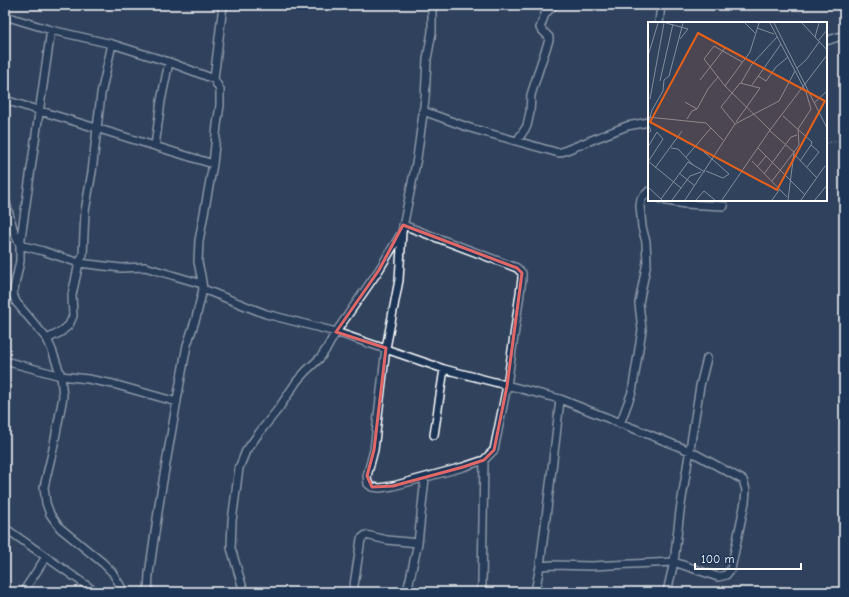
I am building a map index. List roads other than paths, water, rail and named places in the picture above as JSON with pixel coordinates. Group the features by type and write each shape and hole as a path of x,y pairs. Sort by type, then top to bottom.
{"street":[{"path":"214,80 223,5"},
{"path":"402,228 517,268 522,273 522,279 507,386 494,450 484,460 425,478 380,488 372,487 368,484 367,476 374,450 386,348 398,280 402,228 417,158 423,112 427,59 432,32 432,5"},
{"path":"517,142 527,126 531,95 549,40 549,37 540,28 544,14 554,5"},
{"path":"659,22 661,5"},
{"path":"5,16 51,30 112,44 169,62 214,80 220,90 220,105 213,164 199,241 198,262 202,287 196,318 187,345 160,498 149,574 148,592"},
{"path":"51,30 20,245 20,261 13,294 16,302 47,339 61,376 63,397 44,487 46,502 50,514 60,528 112,572 123,590 126,592"},
{"path":"827,41 844,34"},
{"path":"47,339 61,332 69,325 73,316 72,295 79,263 83,255 85,211 92,172 96,128 101,94 112,44"},
{"path":"155,146 169,62"},
{"path":"5,100 213,164"},
{"path":"423,112 470,128 559,153 627,126 648,122"},
{"path":"620,424 632,392 642,330 639,304 647,262 646,242 642,227 641,199 648,192"},
{"path":"5,199 14,232 20,245"},
{"path":"641,199 648,200"},
{"path":"668,201 685,204 724,206"},
{"path":"244,592 231,548 232,521 239,468 246,451 279,408 297,381 320,358 327,348 336,332 379,270 402,228"},
{"path":"5,229 14,232"},
{"path":"20,245 79,263 121,268 145,267 202,287 266,314 336,332 444,369 560,399 690,451 743,480 746,490 745,502 731,569 726,575 718,577 674,562 591,566 540,566"},
{"path":"667,592 674,562 680,511 700,386 707,358"},
{"path":"5,361 61,376 113,384 177,402"},
{"path":"434,435 444,369"},
{"path":"535,592 540,566 560,399"},
{"path":"480,592 482,576 484,460"},
{"path":"407,592 418,543 425,478"},
{"path":"5,528 96,592"},
{"path":"353,592 361,539 366,535 387,540 418,543"},
{"path":"26,592 27,586 46,557"}]}
